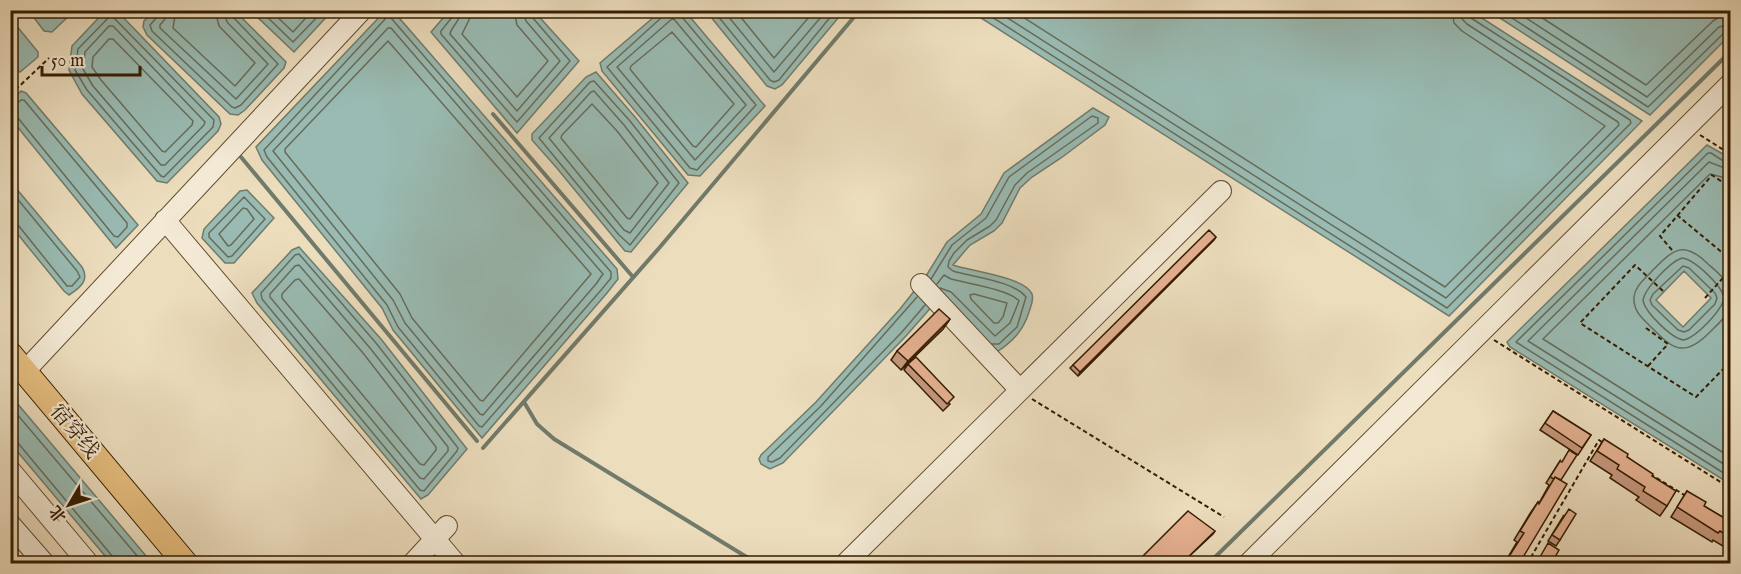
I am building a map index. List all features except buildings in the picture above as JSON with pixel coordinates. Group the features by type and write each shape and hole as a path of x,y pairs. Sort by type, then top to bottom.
{"main road":[{"name":"宿穿线","path":"18,362 186,564"}],"street":[{"path":"18,362 165,220 362,10"},
{"path":"1248,564 1731,84"},
{"path":"845,564 1221,191"},
{"path":"165,220 441,532 456,564"},
{"path":"921,284 1020,390"},
{"path":"10,470 89,564"},
{"path":"10,524 45,564"},
{"path":"412,564 441,532"}],"path":[{"path":"10,95 49,58"},
{"path":"1687,127 1731,154"},
{"path":"1672,250 1660,236 1712,175 1731,187"},
{"path":"1677,215 1731,259"},
{"path":"1663,291 1635,265 1580,323 1696,397 1731,362"},
{"path":"1705,298 1731,270"},
{"path":"1723,278 1731,284"},
{"path":"1646,328 1668,344 1648,366"},
{"path":"1481,332 1731,488"},
{"path":"1020,390 1042,407 1224,517"},
{"path":"1527,564 1599,440 1608,446"},
{"path":"1646,471 1693,501"}],"water":[{"path":"156,10 235,11 286,62 284,68 245,110 238,115 230,114 147,35 143,27 144,21"},
{"path":"386,10 394,12 617,269 618,279 607,293 482,438 393,330 382,308 262,160 256,147"},
{"path":"450,10 534,11 579,61 517,133 431,32"},
{"path":"29,11 74,11 52,32 44,31"},
{"path":"105,11 120,14 219,117 221,124 218,131 167,183 157,181 82,94 69,70 72,46"},
{"path":"251,11 332,11 294,52"},
{"path":"661,11 685,11 765,106 700,176 688,175 602,71 600,63"},
{"path":"706,11 844,11 782,85 775,89 767,86"},
{"path":"970,11 1471,11 1642,121 1449,316"},
{"path":"1489,11 1730,11 1730,35 1650,115"},
{"path":"11,19 38,52 38,57 20,72 11,65"},
{"path":"596,72 688,183 631,252 625,251 532,140 532,134 586,77"},
{"path":"21,91 26,93 138,225 116,248 11,119 11,101"},
{"path":"1093,108 1109,117 1105,125 1020,188 1002,223 994,231 970,245 953,265 1019,283 1032,294 1027,319 1013,340 997,352 934,304 783,463 770,469 761,464 759,459 761,455 816,402 900,309 926,276 947,242 981,214 1004,173"},
{"path":"1707,145 1730,158 1730,484 1510,347 1507,342","holes":["1684,271 1711,298 1683,327 1656,300"]},
{"path":"10,181 82,267 85,276 83,283 69,295 11,226"},
{"path":"247,190 274,218 234,263 225,263 202,238 204,229 240,191"},
{"path":"299,247 381,339 467,449 428,495 421,499 257,303 252,293 292,250"},
{"path":"11,396 152,563 111,563 11,444"}],"waterway":[{"path":"483,448 660,247 860,10"},
{"path":"1208,564 1730,52"},
{"path":"493,114 633,277"},
{"path":"241,157 477,441"},
{"path":"524,402 537,424 554,439 758,564"}]}
